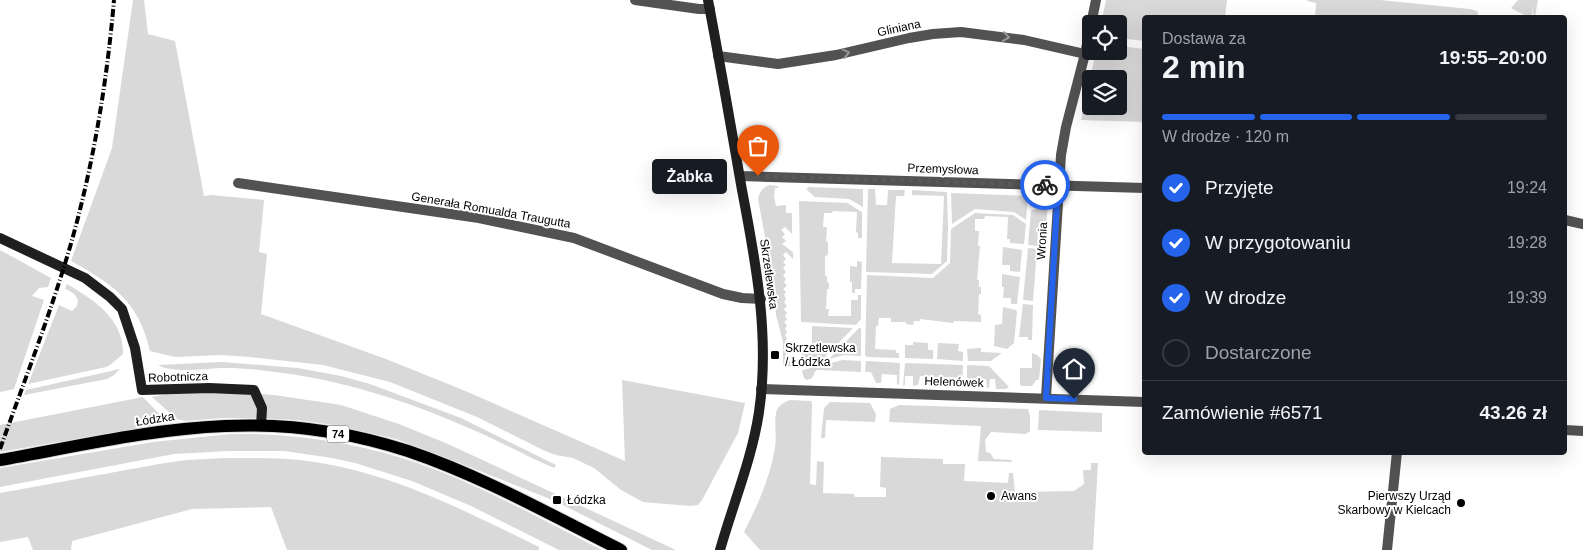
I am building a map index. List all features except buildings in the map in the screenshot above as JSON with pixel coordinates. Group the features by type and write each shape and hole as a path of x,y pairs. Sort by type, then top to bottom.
{"main road":[{"name":"Łódzka","path":"0,460 177,430 226,426 307,429 342,435 407,451 443,464 491,485 621,550"}],"street":[{"path":"635,0 694,9 709,5"},
{"name":"Wronia","path":"1093,15 1096,0"},
{"name":"Skrzetlewska","path":"709,5 761,299 763,340 761,389 756,431 720,550"},
{"name":"Gliniana","path":"718,56 778,64 836,55 909,38 950,33 977,34 1024,40 1082,53"},
{"name":"Wronia","path":"1046,398 1058,185 1063,140 1083,60"},
{"name":"Przemysłowa","path":"740,176 1142,188"},
{"name":"Generała Romualda Traugutta","path":"238,183 479,218 574,238 723,294 761,299"},
{"path":"1567,220 1583,224"},
{"name":"Robotnicza","path":"0,238 85,278 122,309 135,348 142,390 209,388 254,390 262,408 262,426"},
{"name":"Helenówek","path":"761,389 1142,402"},
{"path":"1567,430 1583,431"},
{"path":"1387,550 1397,455"}],"shaded area":[{"path":"133,0 144,0 148,34 175,41 204,196 264,200 259,252 267,254 261,314 386,359 463,390 625,461 622,380 745,403 738,433 698,505 643,502 621,490 594,468 573,458 545,451 477,417 390,382 323,365 221,355 175,357 150,351 139,319 122,296 100,278 71,261 112,148"},
{"path":"1106,0 1227,0 1225,15 1142,15 1142,41 1127,39 1127,15 1103,15"},
{"path":"1380,0 1470,9 1477,11 1478,15 1315,15 1316,3 1307,1"},
{"path":"1518,0 1538,0 1535,15 1533,13 1533,4 1532,15 1524,15 1511,8"},
{"path":"1127,47 1142,49 1142,122 1081,120 1082,115 1127,115 1127,70 1092,70 1094,60 1127,60"},
{"path":"770,185 778,186 778,188 775,188 774,196 776,206 786,205 786,213 792,213 792,234 785,227 781,230 785,234 782,237 786,241 782,244 793,252 793,259 786,252 783,255 786,259 783,262 786,265 783,268 786,272 783,275 787,286 783,289 786,292 784,302 787,306 784,309 787,313 785,316 787,319 784,322 787,325 785,335 787,339 785,342 787,346 784,349 787,352 785,356 794,366 783,367 783,342 776,315 772,275 758,199 762,190"},
{"path":"809,187 863,189 863,207 849,199 815,197 806,189"},
{"path":"868,189 875,189 876,205 887,205 888,190 905,190 904,196 896,196 892,263 941,264 944,196 912,195 912,190 947,192 947,261 932,274 866,272"},
{"path":"951,193 1028,196 1026,220 1014,212 975,209 952,224"},
{"path":"799,201 847,203 862,212 862,238 858,238 858,233 856,232 857,212 833,211 832,213 824,213 823,227 827,227 826,241 828,242 828,255 825,256 825,276 827,276 827,282 829,283 826,309 829,309 828,316 851,316 851,300 858,300 858,295 861,295 861,319 856,325 801,322"},
{"path":"1048,203 1046,229 1038,232 1037,246 1028,245 1031,211"},
{"path":"975,213 1013,215 1026,224 1024,244 1010,243 1010,239 1007,239 1008,217 985,216 984,219 975,219 975,231 979,231 978,246 980,246 977,280 979,280 979,287 981,287 978,314 981,315 981,322 954,321 953,323 920,319 920,321 914,321 913,325 906,324 906,322 891,322 891,318 879,318 878,326 876,326 875,349 896,350 896,353 899,353 899,358 867,357 865,355 867,275 933,278 950,263 951,229"},
{"path":"1003,247 1022,250 1020,272 1010,271 1010,265 1002,265"},
{"path":"1028,248 1037,249 1033,301 1023,300"},
{"path":"0,250 51,278 48,287 39,288 32,296 44,300 14,389 0,392"},
{"path":"857,261 862,262 861,289 855,289 855,293 852,293 850,266 857,267"},
{"path":"1002,274 1020,277 1017,304 1011,304 1011,298 1003,298"},
{"path":"67,284 106,312 118,331 122,342 123,354 106,367 28,384 59,305 72,311 78,304 75,295 65,289"},
{"path":"1023,304 1033,305 1032,340 1028,340 1028,337 1019,337"},
{"path":"1003,307 1016,310 1017,312 1014,343 1007,349 994,346 995,325 1002,324"},
{"path":"812,326 853,328 821,361 802,365 802,348 812,348"},
{"path":"861,328 861,356 844,355 829,359"},
{"path":"913,342 928,343 928,350 933,350 933,359 905,358 905,345 913,345"},
{"path":"938,343 959,344 958,351 963,352 963,361 937,359"},
{"path":"981,348 981,352 1002,353 991,361 968,361 967,349"},
{"path":"1032,353 1041,359 1039,380 1036,380 1032,386 1022,386 1020,385 1020,368 1032,368"},
{"path":"843,360 861,361 861,372 816,370 812,378 807,380 804,378 803,370"},
{"path":"866,361 900,363 899,385 897,384 897,375 882,374 881,383 876,383 871,372 865,372"},
{"path":"222,362 298,368 341,376 370,384 461,418 556,465 554,468 422,409 346,385 320,379 241,368 182,370 165,368 158,365"},
{"path":"905,363 963,365 962,388 961,378 945,377 944,387 930,386 930,376 920,376 918,385 913,386 913,376 905,376 905,385 903,386"},
{"path":"967,365 989,366 1009,387 1006,389 996,389 995,379 990,379 987,389 986,379 976,378 974,388 967,388"},
{"path":"120,369 107,379 24,395 26,390"},
{"path":"235,392 274,395 341,405 399,424 448,444 676,550 652,550 555,501 396,439 334,425 297,420 222,418 185,421 177,419 152,397 173,393"},
{"path":"143,397 168,423 0,452 0,425"},
{"path":"790,400 811,401 810,484 816,485 817,461 824,462 823,493 854,494 855,497 886,497 886,488 880,487 881,457 943,459 943,464 965,464 964,481 1008,483 1009,473 1013,473 1015,492 1074,491 1084,484 1083,470 1091,470 1091,463 1098,463 1093,550 760,550 744,532 759,501 773,459 776,444 775,421 777,410 781,405"},
{"path":"830,402 870,403 876,414 875,422 826,420 825,438 821,438 824,408"},
{"path":"899,405 1028,409 1030,431 1026,434 991,432 985,440 986,452 990,453 994,459 1012,460 1011,462 978,461 981,426 889,422 890,409"},
{"path":"1039,410 1102,413 1102,432 1038,430"},
{"path":"230,434 274,435 317,439 360,447 402,458 479,488 602,550 559,550 471,506 412,481 355,463 284,451 228,451 174,454 0,487 0,468 153,442"},
{"path":"224,458 304,460 374,475 458,508 539,547 539,550 287,550 271,507 192,509 72,541 71,550 33,550 28,537 0,542 0,493 159,464 186,460"}],"railway":[{"path":"0,449 56,292 80,210 99,121 108,61 114,0"}],"way so far":[{"path":"758,176 1045,185"}],"place":[{"name":"Żabka","path":"758,176"},
{"name":"Skrzetlewska / Łódzka","path":"775,355"},
{"name":"Awans","path":"991,496"},
{"name":"Łódzka","path":"557,500"},
{"name":"Pierwszy Urząd Skarbowy w Kielcach","path":"1461,503"}],"route":[{"path":"1045,185 1058,185 1046,398 1074,399"}]}
